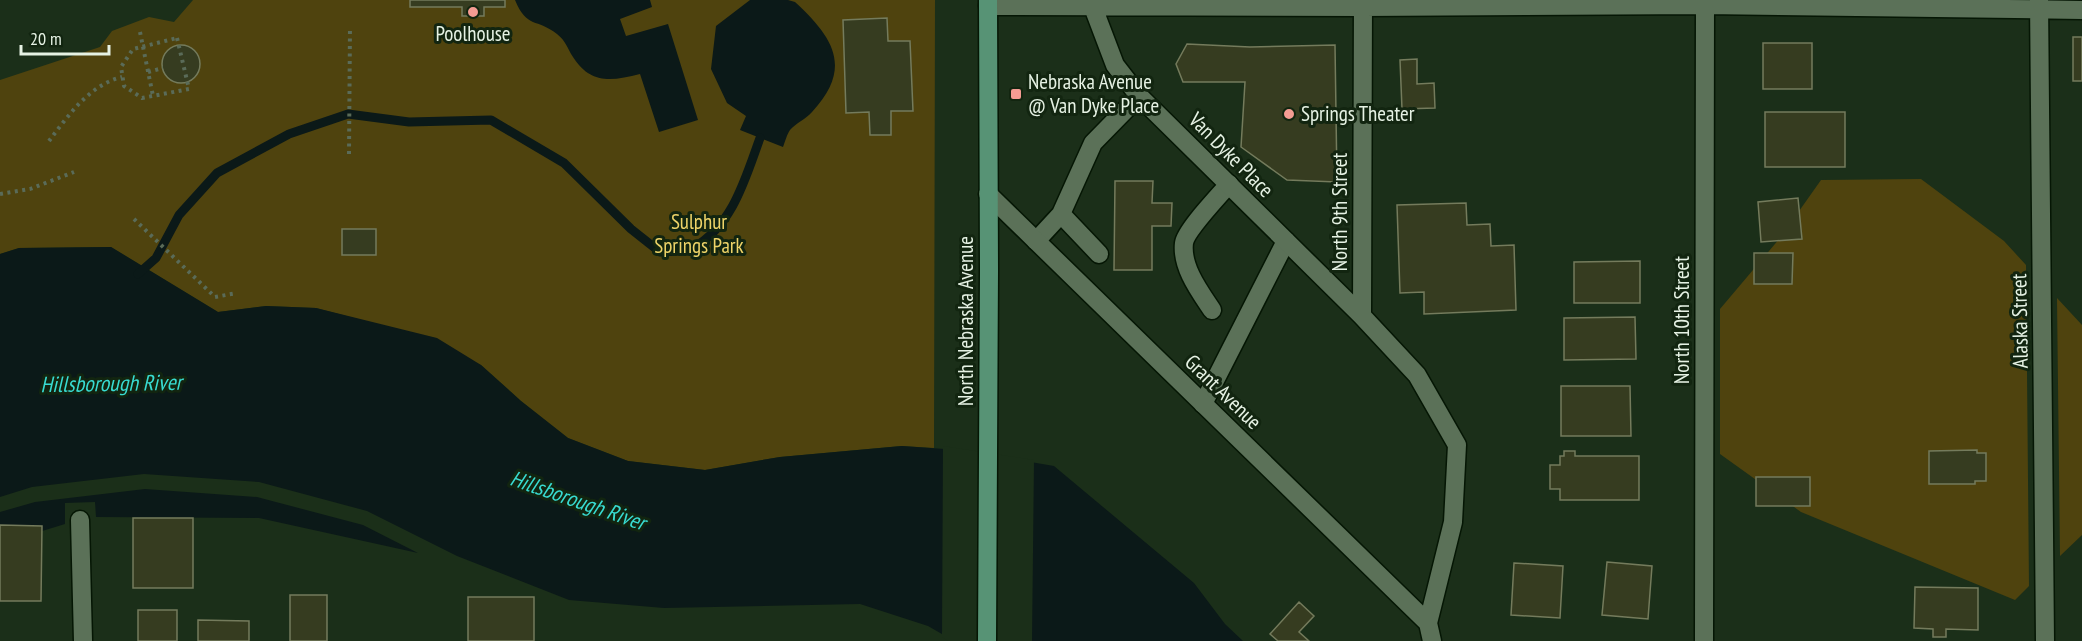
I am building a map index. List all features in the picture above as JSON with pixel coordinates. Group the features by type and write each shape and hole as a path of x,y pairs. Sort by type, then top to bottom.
{"main road":[{"name":"North Nebraska Avenue","path":"984,2 989,405 987,641"}],"street":[{"path":"984,2 1093,7 1705,2 2039,5 2082,10"},
{"name":"North 10th Street","path":"1704,641 1705,2"},
{"name":"North 9th Street","path":"1362,316 1363,4"},
{"name":"Alaska Street","path":"2039,5 2045,641"},
{"name":"Van Dyke Place","path":"1093,7 1115,65 1139,96 1362,316 1417,375 1457,445 1453,522 1428,623"},
{"path":"1036,241 1061,214 1093,143 1139,96"},
{"path":"1212,310 1193,282 1186,263 1184,242 1228,184"},
{"name":"Grant Avenue","path":"988,194 1428,623"},
{"path":"1061,214 1099,254"},
{"path":"1203,404 1286,241"},
{"path":"80,520 83,641"},
{"path":"1428,623 1432,641"}],"path":[{"path":"349,154 350,27"},
{"path":"140,32 153,96"},
{"path":"177,38 189,89 142,98 124,86 122,77 121,67 133,49 177,38"},
{"path":"148,72 163,68"},
{"path":"49,141 84,98 114,79 122,77"},
{"path":"0,194 30,189 74,172"},
{"path":"134,219 215,297 237,293"}],"green space":[{"name":"Sulphur Springs Park","path":"193,0 935,0 934,448 901,446 780,457 705,470 628,461 568,438 521,401 481,365 365,321 316,308 266,306 218,312 111,247 19,248 0,254 0,80 100,47 112,31 149,17 174,22"},
{"path":"1921,179 2004,241 2026,265 2029,586 2015,600 1801,512 1720,454 1720,309 1780,238 1821,180"},
{"path":"2057,298 2082,325 2082,535 2060,556"}],"water":[{"path":"515,0 650,0 652,7 620,19 626,36 668,24 698,120 659,132 640,74 611,79 595,77 580,66 560,37 550,29 528,19"},
{"path":"750,0 795,2 820,28 834,54 835,67 832,81 825,96 810,114 790,130 783,147 740,130 746,116 727,103 711,69 716,26"},
{"name":"Hillsborough River","path":"111,247 218,312 266,306 316,308 437,338 481,365 521,401 568,438 628,461 705,470 780,457 902,446 959,450 1054,466 1194,583 1225,624 1243,641 954,641 928,626 860,604 664,608 569,600 457,556 367,511 259,482 144,474 32,487 0,497 0,254 19,248"},
{"path":"145,489 257,497 363,525 418,553 259,518 96,517 95,502 65,503 65,524 0,544 0,512 35,502"}],"pier":[{"path":"943,446 1034,460 1032,641 948,641 942,637"}],"building":[{"name":"Poolhouse","path":"410,0 505,0 505,7 484,7 484,16 462,16 462,7 410,7"},
{"path":"887,18 888,41 910,41 913,111 891,111 891,135 870,135 869,112 846,113 843,20"},
{"path":"2073,37 2082,37 2082,81 2073,81"},
{"path":"1763,43 1812,43 1812,89 1763,89"},
{"name":"Springs Theater","path":"1187,44 1250,47 1335,45 1337,182 1287,180 1241,147 1245,82 1183,82 1176,64"},
{"path":"181,45 194,51 200,64 194,77 181,83 168,77 162,64 168,51"},
{"path":"1417,59 1417,84 1434,83 1435,108 1402,109 1400,60"},
{"path":"1765,112 1845,112 1845,167 1765,167"},
{"path":"1115,181 1153,181 1152,203 1172,203 1171,226 1152,226 1152,270 1114,270"},
{"path":"1798,198 1802,239 1761,242 1758,202"},
{"path":"1466,203 1467,225 1490,224 1491,246 1514,245 1516,310 1424,314 1424,292 1400,293 1397,205"},
{"path":"342,229 376,229 376,255 342,255"},
{"path":"1754,253 1793,253 1792,284 1754,284"},
{"path":"1640,261 1640,303 1574,303 1574,262"},
{"path":"1635,317 1636,359 1564,360 1564,318"},
{"path":"1561,386 1630,386 1631,436 1561,436"},
{"path":"1977,450 1977,453 1986,453 1986,481 1975,481 1975,484 1929,484 1929,451"},
{"path":"1564,451 1575,451 1575,456 1639,456 1639,500 1560,500 1560,489 1550,489 1550,465 1560,465 1560,456 1564,456"},
{"path":"1756,477 1810,477 1810,506 1756,506"},
{"path":"133,518 193,518 193,588 133,588"},
{"path":"0,525 42,526 41,601 0,601"},
{"path":"1607,562 1652,566 1648,619 1602,615"},
{"path":"1514,563 1563,566 1560,618 1511,615"},
{"path":"1915,587 1978,588 1978,630 1946,629 1946,637 1933,637 1933,629 1914,628"},
{"path":"290,595 327,595 327,641 290,641"},
{"path":"468,597 534,597 534,641 468,641"},
{"path":"1299,602 1314,616 1299,632 1309,641 1278,641 1270,634"},
{"path":"138,610 177,610 177,641 138,641"},
{"path":"198,620 249,621 249,641 198,641"}],"waterway":[{"path":"138,274 156,258 179,215 217,173 289,134 348,114 409,122 491,120 564,163 631,229 660,252 693,248 718,227 736,200 760,138"}],"place":[{"name":"Poolhouse","path":"473,12"},
{"name":"Nebraska Avenue @ Van Dyke Place","path":"1016,94"},
{"name":"Springs Theater","path":"1289,114"}]}
